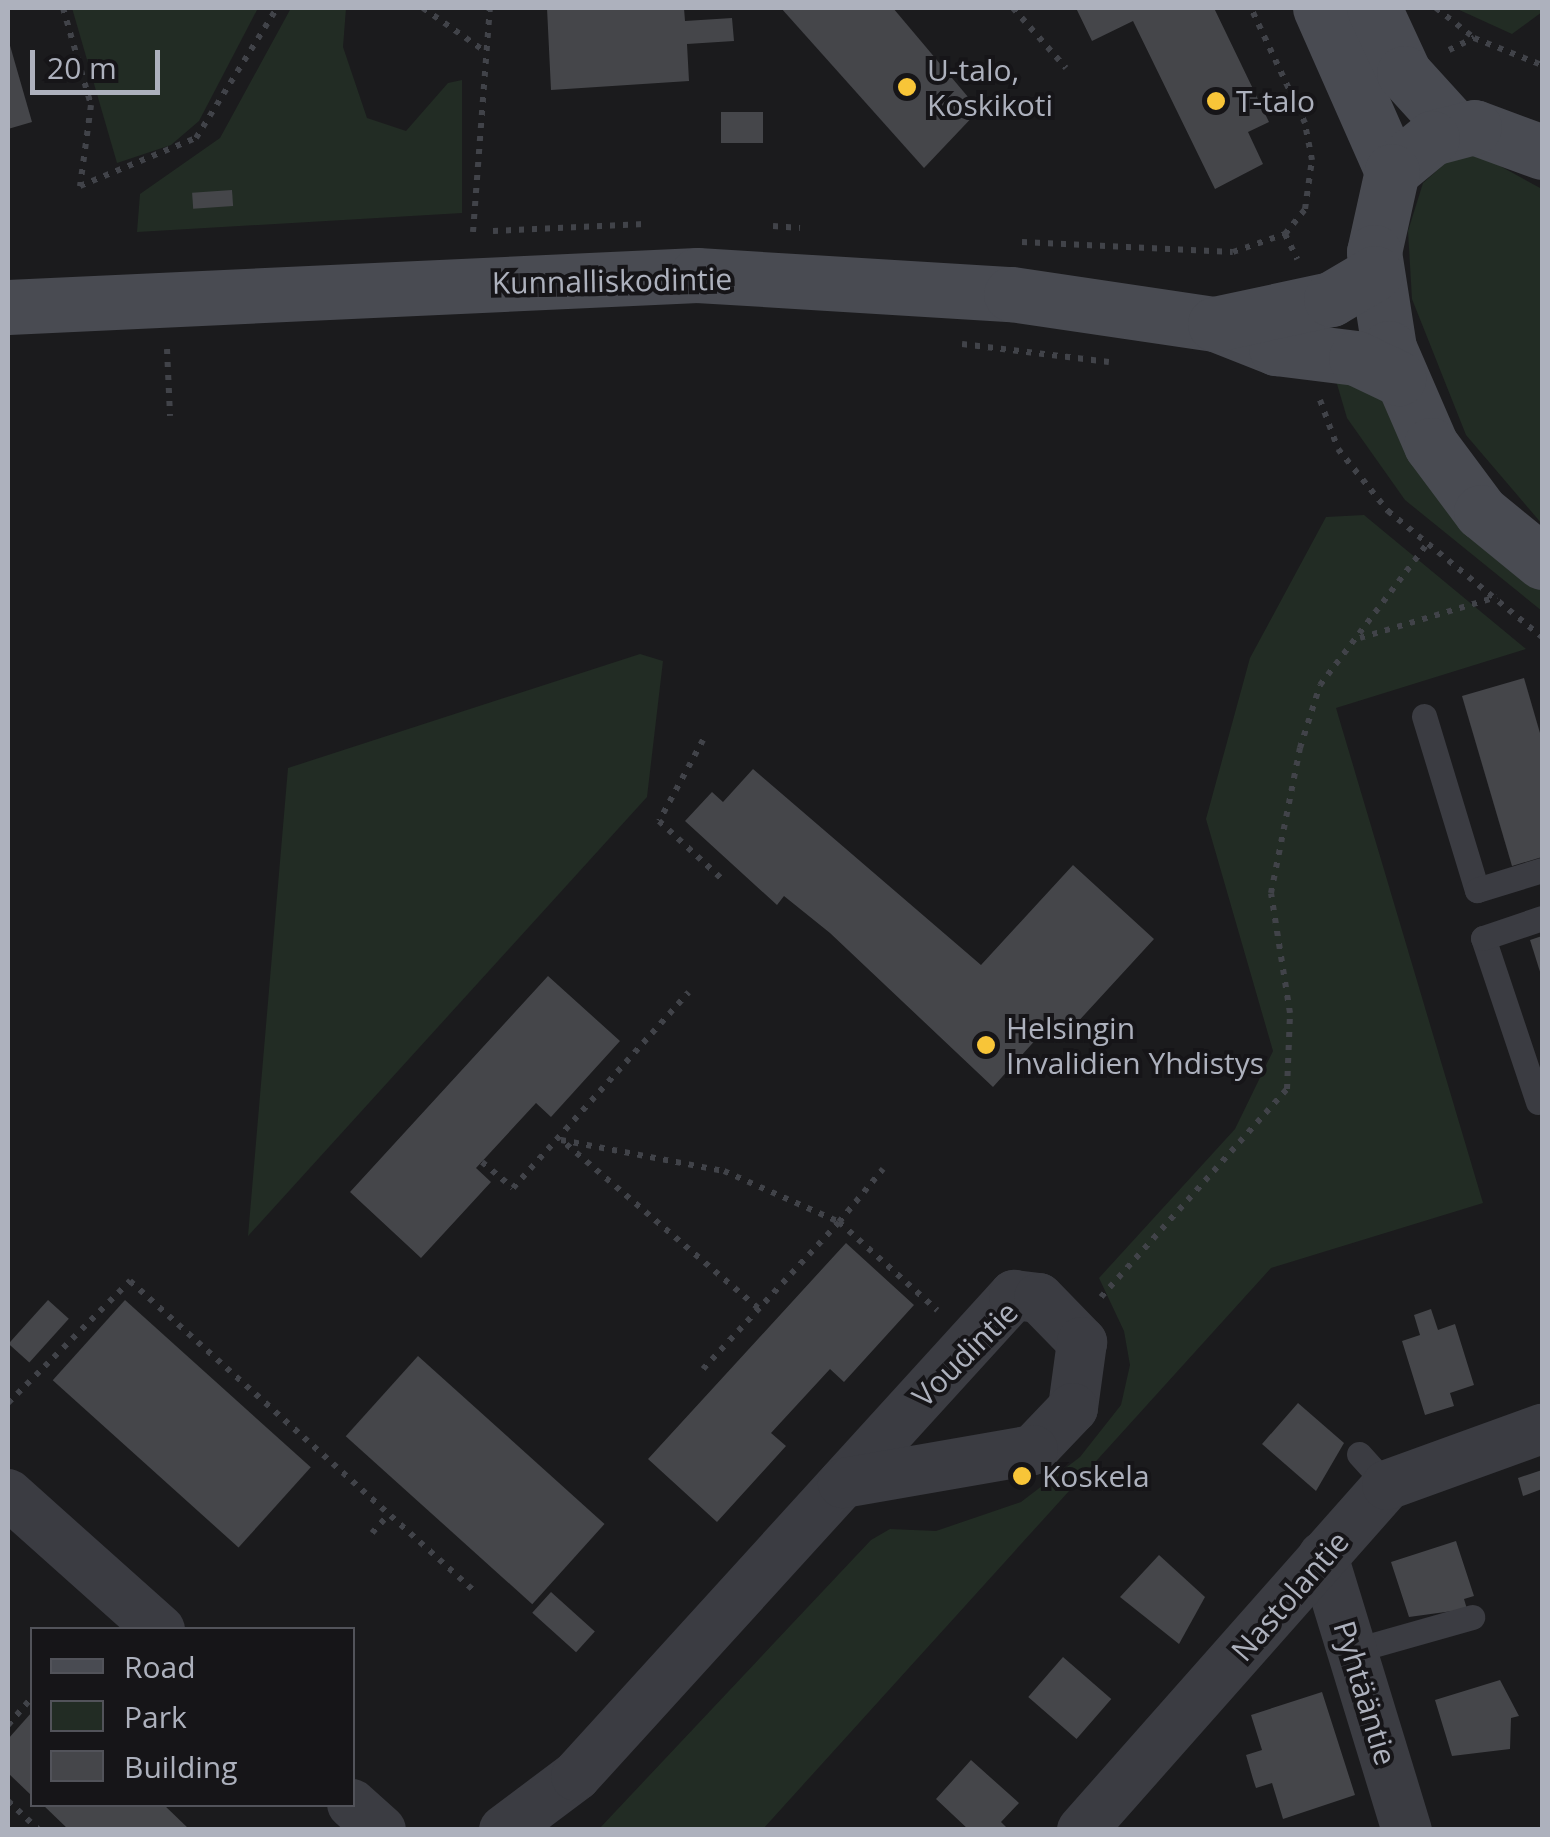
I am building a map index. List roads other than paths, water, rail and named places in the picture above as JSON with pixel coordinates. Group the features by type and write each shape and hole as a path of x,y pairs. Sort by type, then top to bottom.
{"street":[{"path":"1320,8 1392,171 1375,273 1398,378 1455,480 1515,545 1542,562"},
{"path":"1374,8 1404,73 1515,115"},
{"path":"1392,171 1515,115"},
{"name":"Kunnalliskodintie","path":"1215,324 1332,299 1375,273"},
{"name":"Kunnalliskodintie","path":"8,307 697,275 1011,294 1215,324 1398,378"},
{"name":"Voudintie","path":"504,1830 576,1776 1014,1296 1039,1298 1082,1342 1074,1408 1033,1450 844,1483"},
{"name":"Nastolantie","path":"1082,1830 1323,1556 1373,1470 1542,1429"},
{"path":"8,1494 157,1627"},
{"name":"Pyhtääntie","path":"1323,1556 1407,1830"},
{"path":"355,1807 381,1830"}],"lane":[{"path":"1424,716 1477,890 1542,870"},
{"path":"1538,1102 1483,938 1542,918"},
{"path":"1352,1651 1472,1617"}],"place":[{"name":"U-talo, Koskikoti","path":"907,87"},
{"name":"T-talo","path":"1216,101"},
{"name":"Helsingin Invalidien Yhdistys","path":"986,1045"},
{"name":"Koskela","path":"1022,1476"}]}
